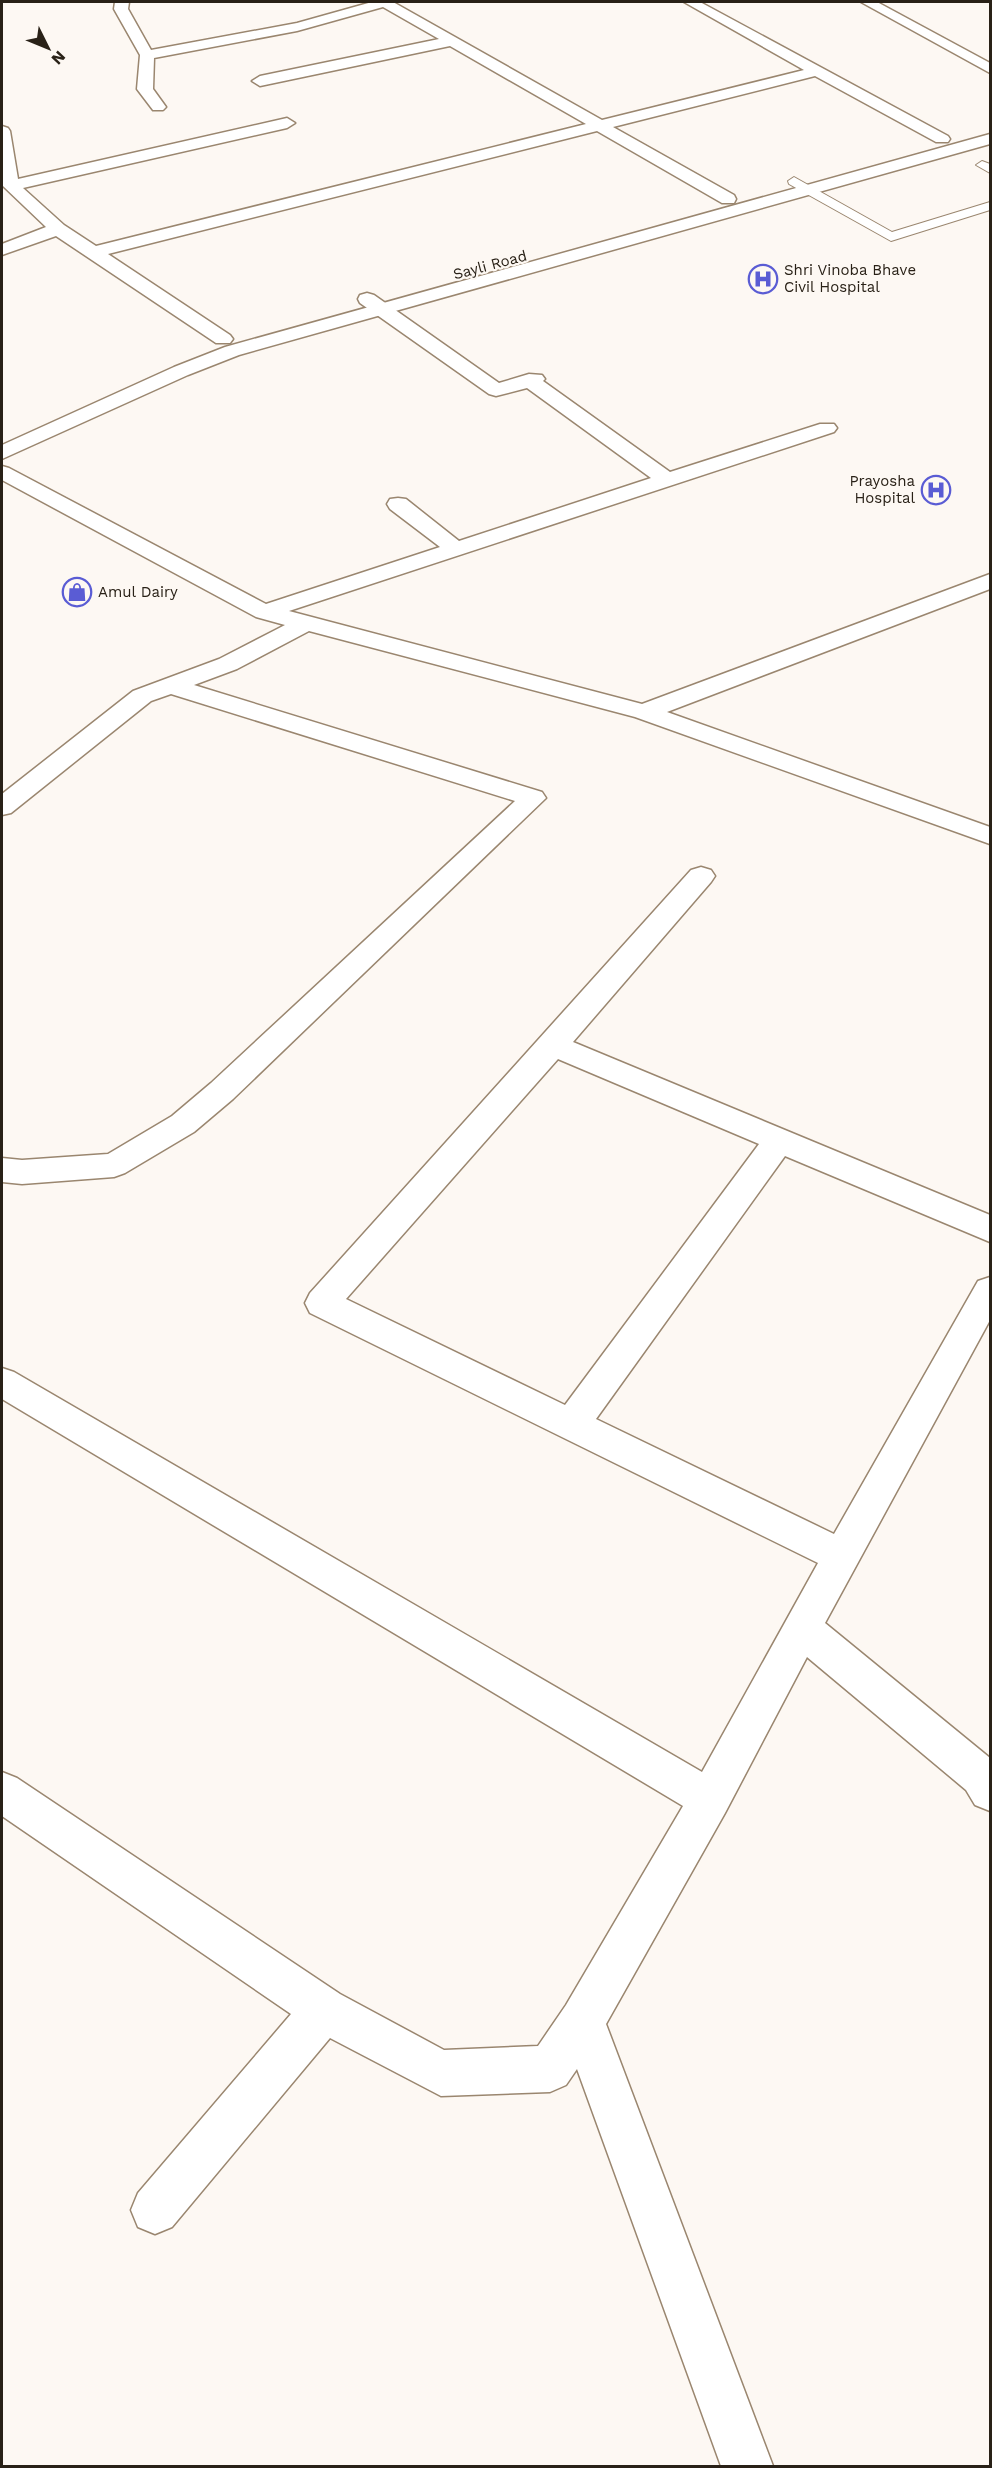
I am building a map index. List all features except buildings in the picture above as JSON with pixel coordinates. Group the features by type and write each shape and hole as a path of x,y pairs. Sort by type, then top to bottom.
{"street":[{"path":"122,2 122,9 147,55 145,89 158,107"},
{"path":"147,55 260,36 352,13 384,2 728,199"},
{"path":"691,2 942,139"},
{"path":"868,2 990,69"},
{"path":"894,2 990,56"},
{"path":"260,81 452,41"},
{"path":"91,253 817,71"},
{"path":"11,186 287,123"},
{"name":"Sayli Road","path":"2,435 122,380 223,339 375,304 728,199 802,185 942,139 990,126"},
{"path":"2,131 11,186 58,229 91,253 223,339"},
{"path":"2,453 208,359 375,304 802,185 990,139"},
{"path":"2,250 58,229"},
{"path":"375,304 496,390 532,380 667,480"},
{"path":"264,612 827,428"},
{"path":"2,472 264,612 644,712 990,836"},
{"path":"398,504 456,549"},
{"path":"644,712 990,581"},
{"path":"2,807 142,696 228,664 306,623"},
{"path":"2,1170 22,1172 114,1165 183,1124 533,798 171,686"},
{"path":"701,876 554,1045 322,1304 842,1556"},
{"path":"554,1045 990,1229"},
{"path":"571,1425 779,1140"},
{"path":"2,1792 324,2010 441,2073 550,2069 582,2021 710,1799 802,1628 990,1290"},
{"path":"2,1382 710,1799"},
{"path":"802,1628 981,1776 990,1791"},
{"path":"155,2210 324,2010"},
{"path":"582,2021 747,2466"}],"lane":[{"path":"802,185 891,237 990,206"}],"place":[{"name":"Shri Vinoba Bhave Civil Hospital","path":"763,279"},
{"name":"Prayosha Hospital","path":"936,490"},
{"name":"Amul Dairy","path":"77,592"}]}
